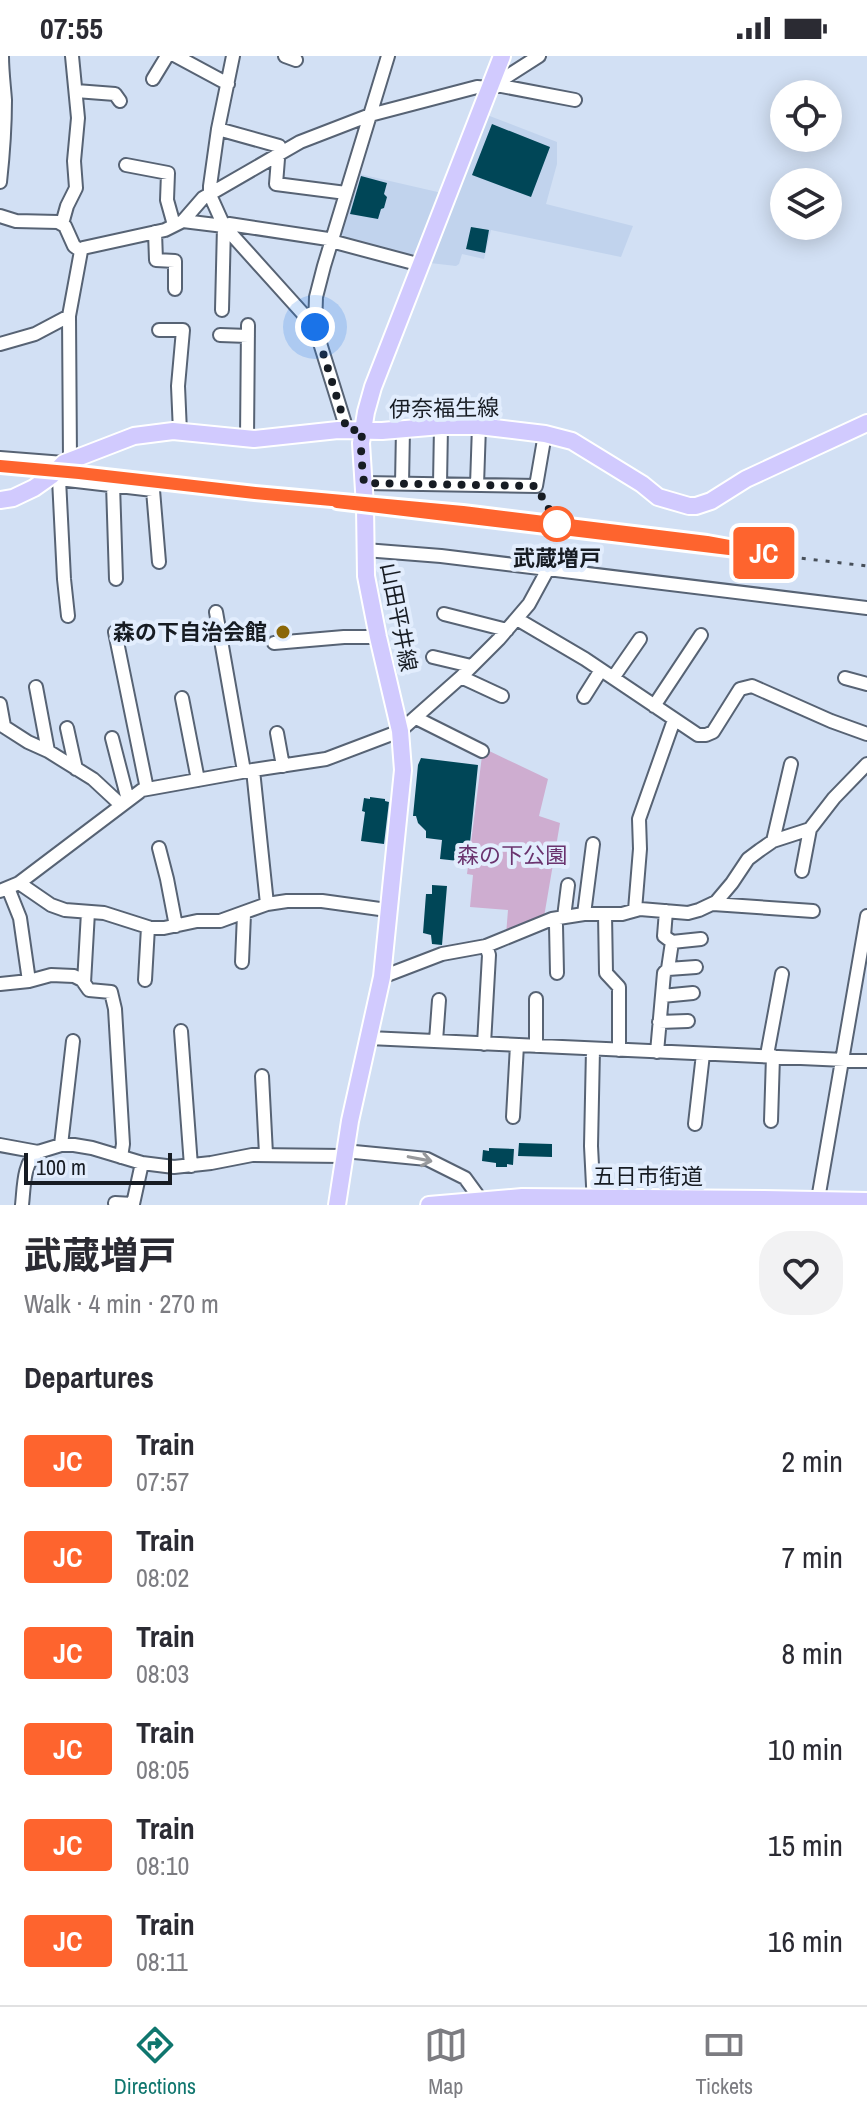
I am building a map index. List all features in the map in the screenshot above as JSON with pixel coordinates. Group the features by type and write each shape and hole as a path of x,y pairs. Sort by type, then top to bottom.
{"main road":[{"name":"山田平井線","path":"337,1205 344,1154 382,977 403,770 400,731 368,589 364,483 355,430 502,56"},
{"name":"伊奈福生線","path":"0,500 13,498 34,488 61,470 134,436 180,432 271,438 303,433 479,426 545,434 572,441 663,500 696,506 711,501 746,479 867,423"},
{"name":"五日市街道","path":"429,1205 522,1197 593,1201 867,1201"}],"street":[{"path":"0,182 5,104 2,56"},
{"path":"62,224 76,188 74,161 78,118 72,56"},
{"path":"153,79 167,56"},
{"path":"176,56 228,84"},
{"path":"233,56 218,129 210,195 224,226 315,327 355,430"},
{"path":"315,327 316,297 387,58 372,56"},
{"path":"68,616 61,470 69,316 83,248 155,232 178,223 203,198 300,142 370,115 491,84 539,56"},
{"path":"76,91 117,98 109,80"},
{"path":"491,84 575,100"},
{"path":"218,129 279,146 276,184 346,193"},
{"path":"126,165 168,173 167,200 178,223"},
{"path":"0,200 1,217 16,221 58,222 65,226 74,246 81,251"},
{"path":"178,223 229,224 328,239 421,265"},
{"path":"222,310 224,226"},
{"path":"155,232 156,260 175,261 175,289"},
{"path":"0,344 35,334 69,316"},
{"path":"159,330 183,330 178,386 180,432"},
{"path":"220,335 248,331 247,438"},
{"path":"440,484 441,426"},
{"path":"477,485 479,426"},
{"path":"402,484 403,429"},
{"path":"364,483 536,486 545,434"},
{"path":"0,458 153,490 159,562"},
{"path":"113,484 116,579"},
{"path":"365,550 441,556 867,608"},
{"path":"9,887 124,802 147,789 326,759 400,731 461,677 507,630 529,604 548,569"},
{"path":"216,612 249,770 267,904"},
{"path":"444,614 507,630"},
{"path":"517,619 698,735 713,732 740,689 752,686 867,734"},
{"path":"115,632 147,789"},
{"path":"654,706 701,635"},
{"path":"274,643 378,637"},
{"path":"613,678 640,639"},
{"path":"433,657 471,666"},
{"path":"584,697 601,670"},
{"path":"461,677 502,696"},
{"path":"845,678 867,684"},
{"path":"36,687 48,751"},
{"path":"182,698 198,780"},
{"path":"0,704 2,725 93,779 124,802"},
{"path":"416,718 482,751"},
{"path":"635,910 639,819 674,720"},
{"path":"67,728 76,769"},
{"path":"277,733 283,766"},
{"path":"112,738 124,802"},
{"path":"773,841 791,764"},
{"path":"802,871 810,829 867,764"},
{"path":"713,904 748,859 773,841 810,829"},
{"path":"584,914 593,844"},
{"path":"159,848 176,926"},
{"path":"557,973 556,925 568,885"},
{"path":"9,887 65,910 116,915 148,927 220,921 267,904 287,901 322,901 387,910"},
{"path":"9,887 20,918 29,981"},
{"path":"382,977 442,954 486,946 558,918 584,914 622,914 635,910 688,913 713,904 813,911"},
{"path":"78,948 84,911"},
{"path":"84,911 84,983"},
{"path":"666,911 664,936 672,942 701,939"},
{"path":"242,962 244,914"},
{"path":"605,914 606,973 619,987 619,1050"},
{"path":"817,1202 867,916"},
{"path":"145,980 148,927"},
{"path":"657,1052 664,973 668,969 672,942"},
{"path":"484,1044 489,955 486,946"},
{"path":"668,969 696,967"},
{"path":"771,1121 770,1056 782,974"},
{"path":"0,984 51,975 74,976 89,990 111,992 115,1009 123,1144 121,1157"},
{"path":"662,996 693,993"},
{"path":"536,999 536,1046"},
{"path":"436,1041 439,1000"},
{"path":"659,1022 688,1021"},
{"path":"181,1031 191,1166"},
{"path":"369,1038 867,1061"},
{"path":"61,1145 73,1041"},
{"path":"513,1117 517,1045"},
{"path":"593,1049 593,1201"},
{"path":"695,1124 703,1054"},
{"path":"262,1076 266,1154"},
{"path":"0,1145 38,1152"},
{"path":"22,1205 33,1154 61,1145 92,1148 142,1163 174,1167 266,1154 344,1154 427,1159 465,1178 481,1200"},
{"path":"115,1203 133,1204 142,1163"}],"shaded area":[{"path":"487,115 557,142 557,164 546,204 633,226 621,257 491,230 484,259 462,254 456,266 430,263"},
{"path":"355,173 442,193 415,260 339,240 337,236"}],"green space":[{"name":"森の下公園","path":"483,748 548,779 539,816 560,823 544,917 506,935 508,910 470,907 473,875 467,874"}],"building":[{"path":"492,124 550,147 531,197 472,175"},
{"path":"361,176 387,183 384,194 387,197 378,219 350,214"},
{"path":"471,227 489,230 485,253 466,249"},
{"path":"421,758 478,765 468,862 440,859 442,840 426,838 426,831 413,816"},
{"path":"364,798 389,802 384,844 361,841"},
{"path":"432,885 447,886 442,945 432,944 431,935 423,933 426,894 432,894"},
{"path":"519,1143 552,1144 552,1157 518,1156"},
{"path":"489,1148 514,1149 513,1165 496,1167 496,1163 482,1161 483,1150 489,1151"}],"railway":[{"path":"0,466 463,512 694,540 778,555"},
{"path":"766,554 867,566"}],"train":[{"name":"JC","path":"0,466 463,512 707,542 778,555 337,502"}],"place":[{"name":"武蔵増戸","path":"557,524"},
{"name":"森の下自治会館","path":"283,632"}],"route":[{"path":"315,327 347,430 362,430 364,483 536,486 557,524"}]}
